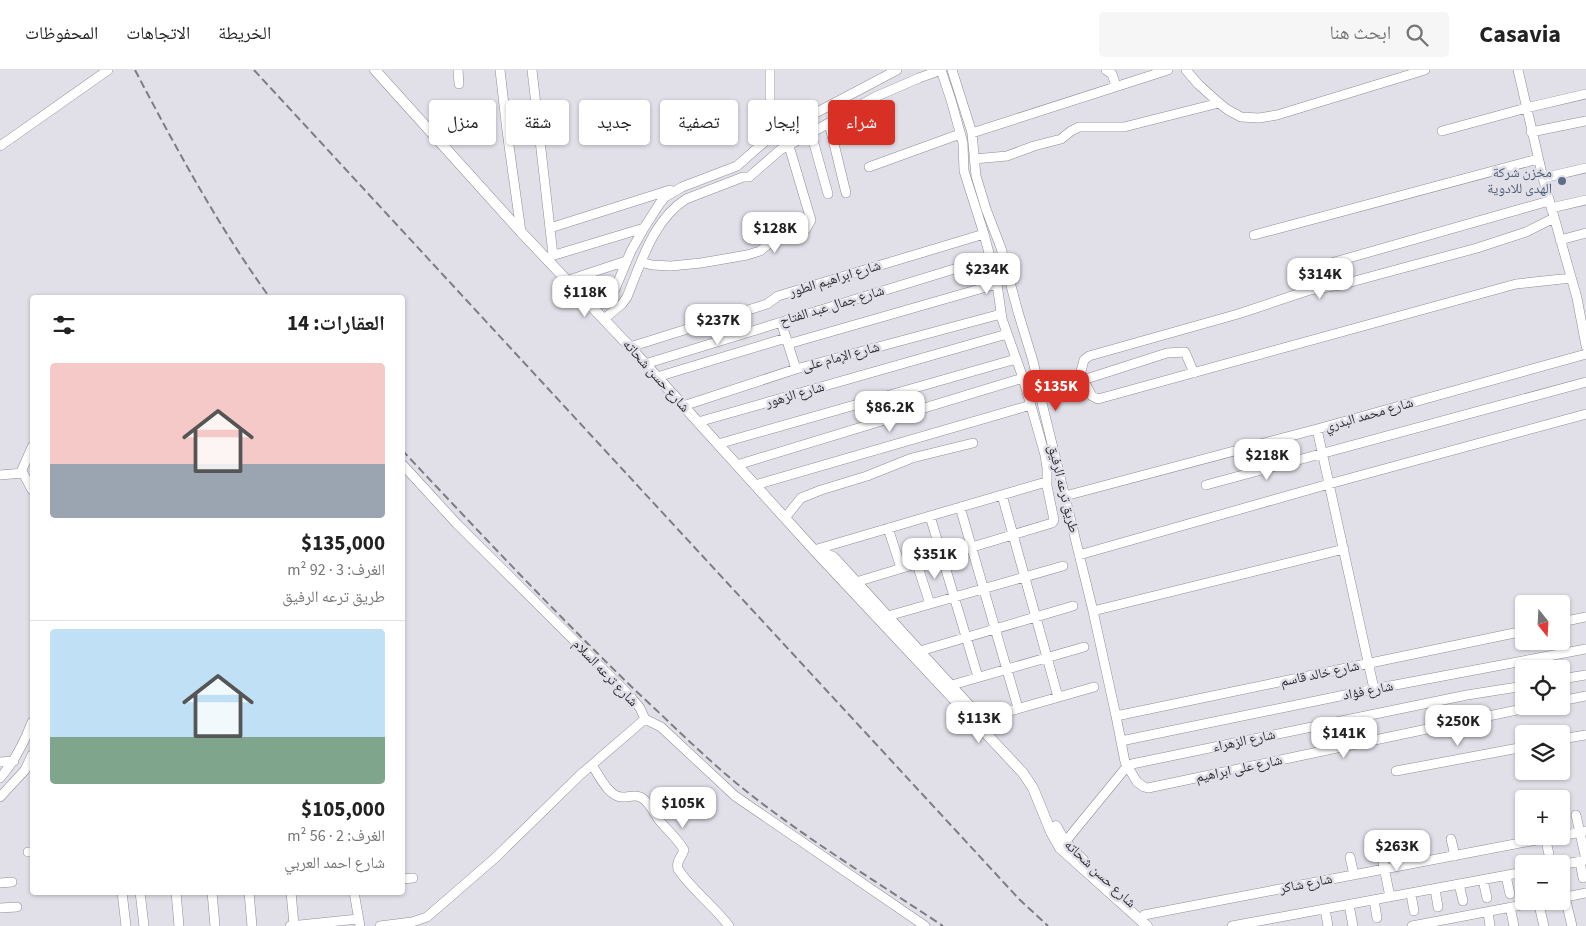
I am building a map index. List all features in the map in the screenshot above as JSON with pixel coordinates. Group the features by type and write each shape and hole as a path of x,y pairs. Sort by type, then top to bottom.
{"main road":[{"name":"شارع حسن شحاته","path":"375,70 521,232 550,256 566,281 604,319 814,550 1023,773 1033,788 1054,838 1077,855 1147,926"},
{"name":"شارع حسن شحاته","path":"814,550 833,558 952,685 1031,775 1038,786 1063,845"},
{"name":"شارع حسن شحاته","path":"1114,893 1157,926"}],"street":[{"path":"0,146 108,70"},
{"path":"458,70 459,84"},
{"path":"500,70 521,232"},
{"path":"532,70 550,228 550,256 644,228"},
{"path":"770,70 770,100"},
{"path":"818,112 897,70"},
{"path":"870,100 941,70"},
{"name":"طريق ترعه الرفيق","path":"941,70 963,144 964,171 984,234 997,284 1001,314 1032,405 1046,460 1046,482 1054,516 1052,523 1013,535"},
{"name":"طريق ترعه الرفيق","path":"952,70 972,133 978,185 1001,248 1042,390 1042,403 1093,612 1122,752 1127,767"},
{"path":"1106,70 1112,74 1116,86"},
{"path":"972,133 1168,70"},
{"path":"1186,70 1198,84 1228,110 1241,117 1259,118 1277,115 1425,70"},
{"path":"1518,70 1531,132 1550,205 1571,278 1581,297 1586,346"},
{"path":"1442,132 1526,108 1586,94"},
{"path":"974,159 1007,156 1061,138 1071,130 1079,127 1124,127 1219,103"},
{"path":"1531,132 1586,121"},
{"path":"869,167 960,134"},
{"path":"550,228 682,187 738,166 761,145"},
{"path":"814,145 828,194"},
{"path":"834,145 846,193"},
{"path":"604,319 622,304 627,297 641,262 653,236 667,215 680,203 742,177 749,177 780,150 789,146 811,220 806,229 773,240 760,250 747,255 701,264 671,266 652,265 641,262"},
{"path":"1254,235 1538,159"},
{"path":"1543,178 1586,168"},
{"path":"593,308 607,298 615,289 626,261 660,203 672,192 682,187"},
{"path":"1296,273 1550,205 1586,200"},
{"path":"1554,218 1526,232 1477,248 1340,286 1310,290 1238,314 1089,356 1084,360 1081,380 1092,396 1098,399 1516,284 1571,278"},
{"name":"شارع ابراهيم الطور","path":"630,347 767,304 778,296 984,234"},
{"path":"1560,240 1586,234"},
{"name":"شارع جمال عبد الفتاح","path":"645,364 990,258"},
{"path":"566,281 626,261"},
{"path":"657,377 997,284"},
{"name":"شارع الإمام على","path":"684,406 796,369 1001,314"},
{"path":"781,322 796,369"},
{"name":"شارع الزهور","path":"698,422 1007,334"},
{"path":"1042,390 1167,353 1185,352 1194,373"},
{"name":"شارع محمد البدري","path":"1065,496 1317,429 1586,354"},
{"path":"718,444 1016,359"},
{"path":"737,465 1023,378"},
{"path":"1206,485 1586,382"},
{"path":"756,485 1032,405"},
{"path":"1079,555 1586,414"},
{"path":"1317,429 1374,690"},
{"path":"786,518 801,498 867,476 912,458 973,443"},
{"path":"20,472 30,452"},
{"name":"شارع ترعه السلام","path":"405,467 457,524 631,697 640,708 645,719 660,727 735,796 925,926"},
{"path":"0,475 20,472 24,474 30,486"},
{"path":"814,550 1046,482"},
{"path":"1002,495 1058,697"},
{"path":"960,507 1018,708"},
{"path":"930,516 978,677"},
{"path":"888,528 901,568"},
{"path":"856,582 1013,535"},
{"path":"1093,612 1344,549"},
{"path":"917,564 930,604"},
{"path":"888,616 1063,566"},
{"path":"920,651 1073,606"},
{"path":"1570,620 1586,617"},
{"name":"شارع خالد قاسم","path":"1116,716 1515,632"},
{"path":"952,685 1084,647"},
{"name":"شارع فؤاد","path":"1121,741 1586,649"},
{"path":"1570,678 1586,675"},
{"path":"982,719 1094,687"},
{"name":"شارع الزهراء","path":"1127,767 1136,763 1458,696 1515,687"},
{"path":"1570,699 1586,696"},
{"name":"شارع على ابراهيم","path":"1127,767 1137,782 1148,788 1515,710"},
{"path":"380,926 412,922 427,917 495,858 592,765 645,719"},
{"path":"0,778 21,750 30,727"},
{"path":"1570,738 1586,735"},
{"path":"1396,771 1515,749"},
{"path":"0,797 25,770 30,759"},
{"path":"0,762 14,761"},
{"path":"592,765 611,792 616,796 636,796 642,797 646,801 658,819 684,850 683,855 678,860 678,869 728,926"},
{"path":"1063,845 1127,767"},
{"path":"1576,815 1583,831 1583,878"},
{"path":"1570,834 1583,831"},
{"path":"1451,839 1455,856"},
{"name":"شارع شاكر","path":"1144,915 1385,870 1515,843"},
{"path":"1381,852 1390,897"},
{"path":"1350,858 1354,875"},
{"path":"1570,863 1584,861"},
{"path":"1232,926 1515,874"},
{"path":"1506,876 1510,894"},
{"path":"405,879 413,878"},
{"path":"1483,880 1487,898"},
{"path":"0,882 12,882"},
{"path":"1460,884 1463,901"},
{"path":"1435,889 1438,907"},
{"path":"1570,896 1586,893"},
{"path":"1411,894 1414,912"},
{"path":"122,895 126,926"},
{"path":"140,895 144,926"},
{"path":"176,895 179,926"},
{"path":"212,895 215,926"},
{"path":"249,895 252,926"},
{"path":"291,895 294,926"},
{"path":"290,926 359,922 354,895"},
{"path":"1374,900 1378,918"},
{"path":"1349,905 1353,926"},
{"path":"1412,926 1463,921 1488,912 1515,906"},
{"path":"0,908 17,907"},
{"path":"1510,907 1514,926"},
{"path":"1325,909 1328,926"},
{"path":"1541,910 1544,926"},
{"path":"1567,910 1572,926"},
{"path":"1488,912 1490,926"}],"railway":[{"path":"135,70 215,215 268,295"},
{"path":"254,70 1019,899 1048,926"},
{"path":"405,453 577,633 718,767 794,827 943,926"}],"place":[{"name":"مخزن شركة الهدى للادوية","path":"1562,181"}]}
